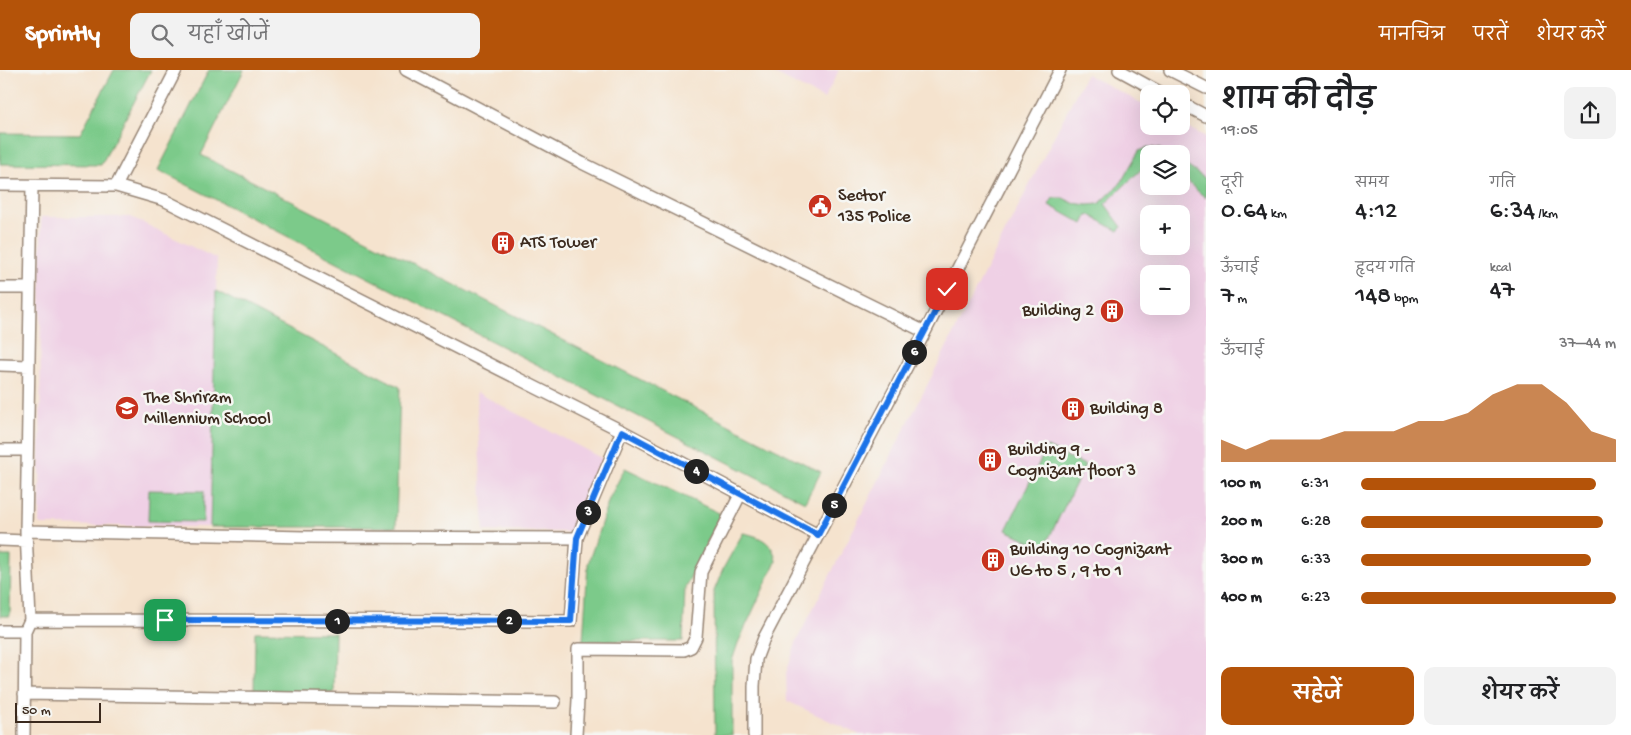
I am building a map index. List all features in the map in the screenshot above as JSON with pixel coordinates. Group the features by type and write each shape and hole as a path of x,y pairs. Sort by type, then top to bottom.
{"street":[{"path":"116,186 176,70"},
{"path":"406,70 582,163 925,332"},
{"path":"754,735 756,659 764,638 1060,70"},
{"path":"1119,70 1146,85"},
{"path":"1170,70 1206,88"},
{"path":"1190,108 1206,116"},
{"path":"0,185 116,186 164,200 622,431 818,535"},
{"path":"24,735 24,694 28,626 26,536 32,186"},
{"path":"0,288 30,288"},
{"path":"0,365 28,366"},
{"path":"0,631 28,626 571,621 577,538 622,431"},
{"path":"0,450 27,450"},
{"path":"576,735 578,649 684,650 691,647 696,637 701,572 740,495"},
{"path":"0,540 26,536 577,538"},
{"path":"24,694 555,702"}],"shaded area":[{"path":"767,70 839,70 824,99"},
{"path":"1086,74 1140,102 1140,135 1190,135 1190,129 1206,137 1206,735 860,735 787,701 786,673 797,640"},
{"name":"The Shriram Millennium School","path":"41,217 131,217 217,259 210,527 40,525"},
{"path":"476,392 603,459 577,532 484,531"}],"green space":[{"path":"114,70 151,70 101,165 0,164 0,133 80,134"},
{"path":"209,70 244,70 201,155 821,472 805,502 158,170"},
{"path":"1139,151 1140,171 1105,204 1122,227 1118,231 1088,214 1083,224 1049,205 1053,198 1063,198 1073,203 1087,205 1099,204 1120,184"},
{"path":"1190,168 1206,179 1206,198 1190,184"},
{"path":"216,291 400,387 396,527 210,527"},
{"path":"1047,447 1085,465 1044,548 1006,530"},
{"path":"625,468 721,514 685,588 683,641 583,641 588,564 609,499"},
{"path":"149,490 204,491 203,522 148,521"},
{"path":"743,533 765,541 772,549 776,561 738,643 732,661 732,735 715,735 714,591 724,567"},
{"path":"0,556 11,556 10,616 0,616"},
{"path":"255,632 335,633 334,693 254,692"}],"place":[{"name":"Sector 135 Police","path":"820,206"},
{"name":"ATS Tower","path":"503,243"},
{"name":"Building 2","path":"1112,311"},
{"name":"The Shriram Millennium School","path":"127,408"},
{"name":"Building 8","path":"1073,409"},
{"name":"Building 9 - Cognizant floor 3","path":"990,460"},
{"name":"Building 10 Cognizant UG to 5 , 9 to 1","path":"993,560"}],"route":[{"path":"165,620 571,621 577,538 622,431 818,535 947,289"}]}
